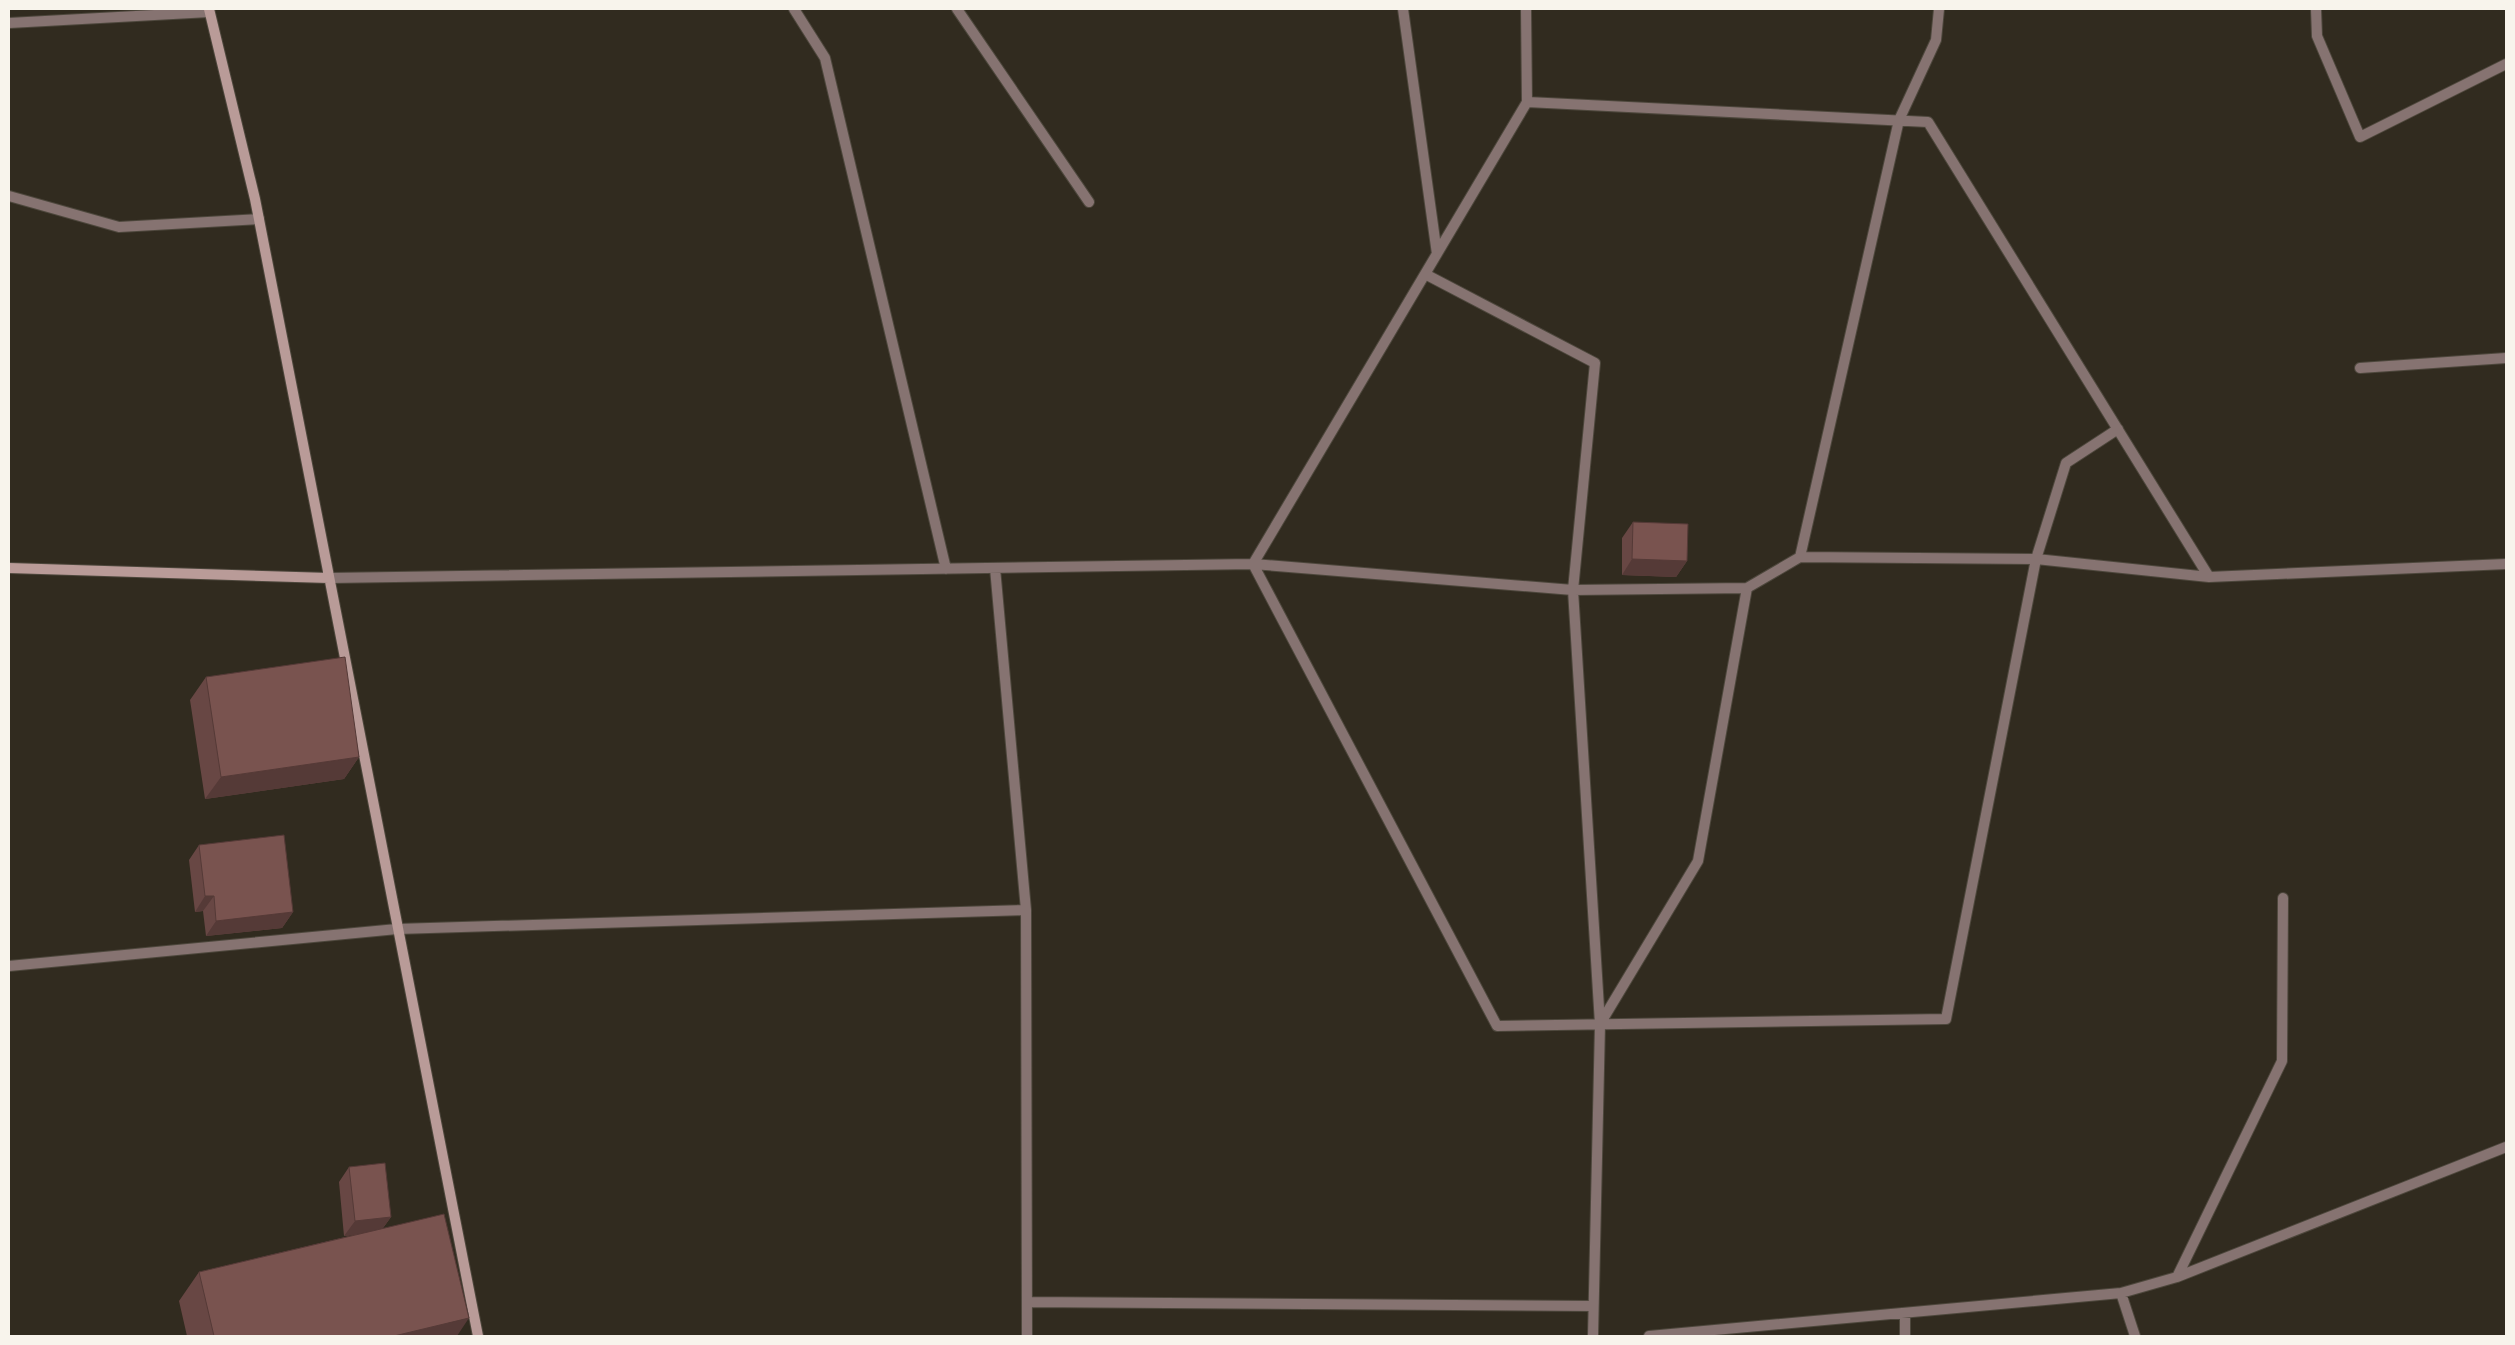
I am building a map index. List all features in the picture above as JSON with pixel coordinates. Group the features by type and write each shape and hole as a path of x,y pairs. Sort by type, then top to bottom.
{"main road":[{"path":"209,11 259,219 478,1336"},
{"path":"9,568 329,578"}],"street":[{"path":"794,9 825,58 946,569"},
{"path":"957,9 1089,202"},
{"path":"1403,9 1438,254"},
{"path":"1253,564 1527,102 1526,9"},
{"path":"1800,557 1899,120 1936,40 1939,9"},
{"path":"2316,9 2316,36 2360,137 2506,64"},
{"path":"9,23 209,11"},
{"path":"1527,102 1928,122 2209,577"},
{"path":"9,196 119,227 259,219"},
{"path":"1425,274 1595,363 1573,590 1600,1024 1593,1336"},
{"path":"2360,368 2506,358"},
{"path":"1253,564 1497,1026 1946,1019 2036,559 2066,462 2118,429"},
{"path":"329,578 1253,564 1573,590 1747,588 1800,557 2036,559 2209,577 2506,564"},
{"path":"995,568 1026,910 1027,1336"},
{"path":"1600,1024 1698,861 1747,588"},
{"path":"2177,1277 2282,1061 2283,898"},
{"path":"9,966 397,929 1026,910"},
{"path":"1649,1336 2121,1293 2177,1277 2506,1147"},
{"path":"2121,1293 2135,1336"},
{"path":"1027,1302 1594,1306"},
{"path":"1904,1336 1905,1313"}],"building":[{"path":"1633,522 1688,524 1687,561 1632,559"},
{"path":"345,657 359,757 221,777 206,677"},
{"path":"284,835 293,912 216,921 214,896 205,896 199,845"},
{"path":"385,1163 391,1217 355,1221 349,1167"},
{"path":"444,1214 469,1318 394,1336 214,1336 199,1272"}]}
